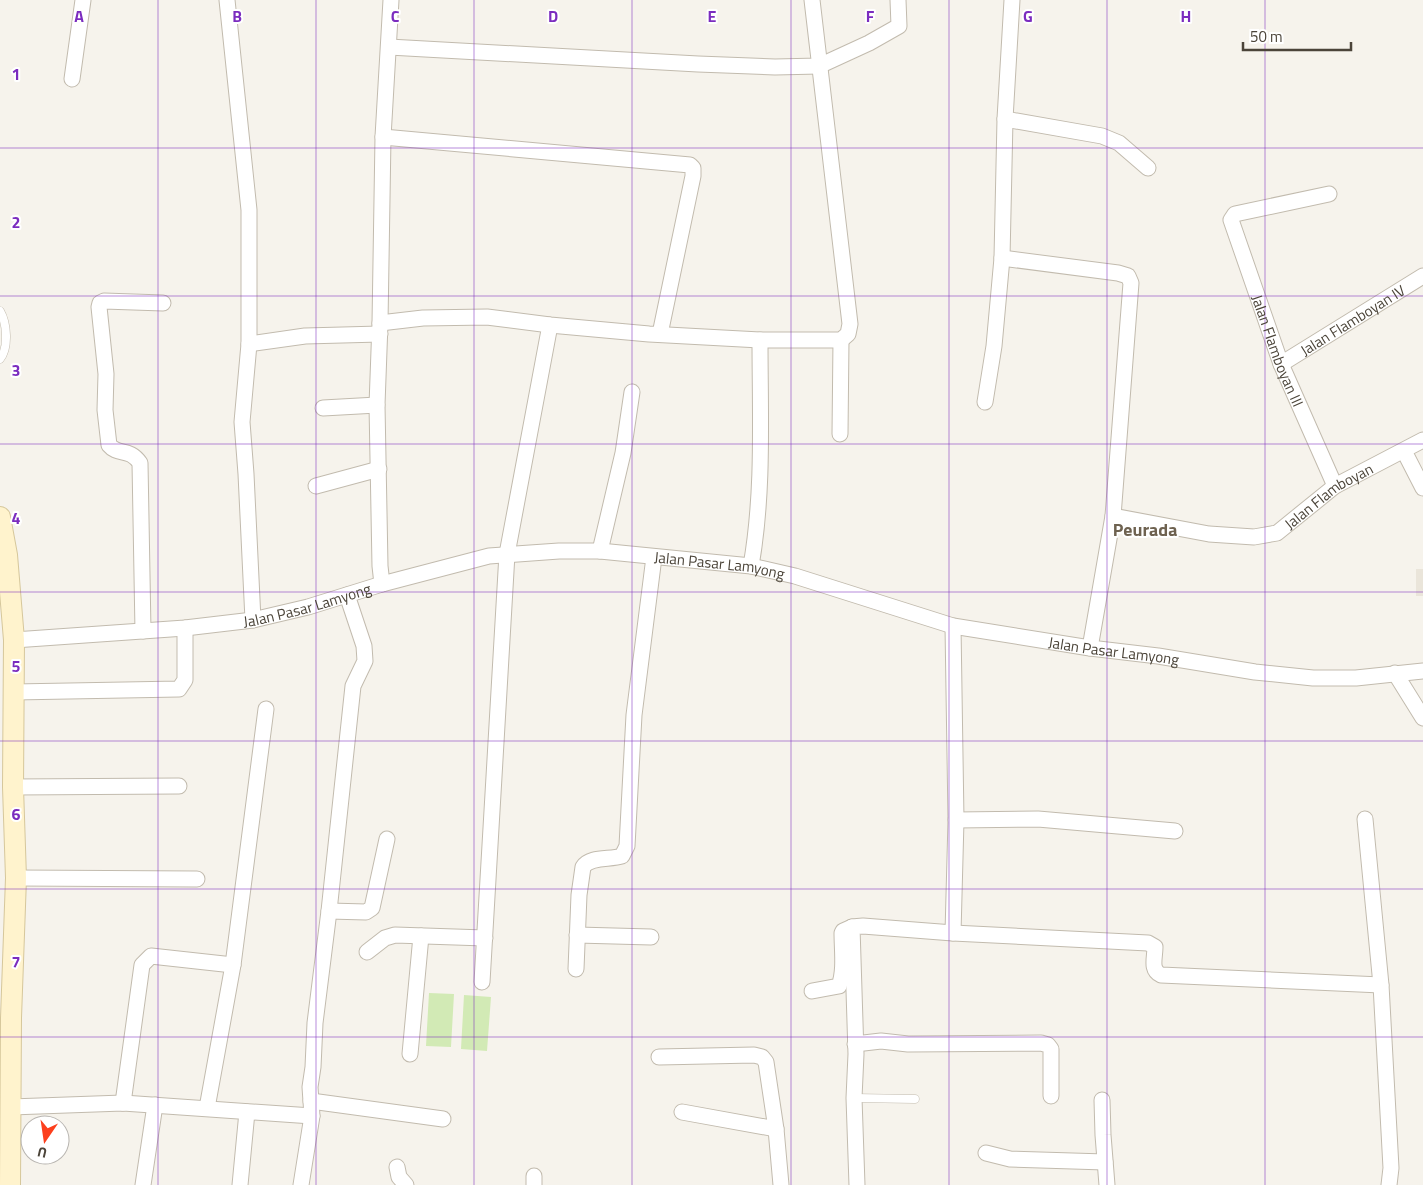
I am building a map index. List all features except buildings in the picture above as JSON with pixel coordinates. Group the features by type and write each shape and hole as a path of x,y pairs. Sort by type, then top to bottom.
{"main road":[{"path":"0,517 7,555 14,640 16,878 11,1018 10,1185"}],"street":[{"path":"72,79 82,0"},
{"path":"227,0 249,210 249,344 242,422 253,620"},
{"path":"382,584 377,405 383,137 391,0"},
{"path":"249,344 305,336 380,329 423,318 487,317 550,325 660,334 760,340 841,340 848,334 850,324 812,0"},
{"path":"389,47 698,64 775,67 819,66 869,43 899,26 898,0"},
{"path":"985,402 994,346 1002,258 1005,119 1012,0"},
{"path":"1005,119 1102,136 1119,143 1148,168"},
{"path":"383,137 690,165 693,168 693,176 660,334"},
{"name":"Jalan Flamboyan III","path":"1329,194 1235,214 1231,220 1281,364 1335,486"},
{"path":"1002,258 1118,272 1128,276 1131,283 1113,516 1090,648"},
{"name":"Jalan Flamboyan IV","path":"1281,364 1423,276"},
{"path":"143,631 140,463 133,454 113,449 109,445 106,410 106,374 99,307 100,303 104,301 163,303"},
{"path":"482,982 507,554 550,325"},
{"path":"751,566 760,486 760,340"},
{"path":"840,434 841,340"},
{"path":"600,551 623,453 632,392"},
{"path":"323,408 377,405"},
{"name":"Jalan Flamboyan","path":"1113,516 1209,534 1254,537 1276,533 1335,486 1423,440"},
{"path":"1404,451 1423,488"},
{"path":"316,486 379,468"},
{"name":"Jalan Pasar Lamyong","path":"14,640 185,628 253,620 308,607 382,584 472,560 507,554 600,551 751,566 795,576 953,626 1090,648 1158,656 1255,672 1313,678 1356,678 1423,671"},
{"path":"576,969 582,867 590,861 622,856 627,846 634,715 654,557"},
{"path":"301,1185 311,1108 310,1087 315,1023 353,686 365,662 364,646 347,595"},
{"path":"953,626 956,820 953,932"},
{"path":"14,692 179,689 185,680 185,628"},
{"path":"1395,673 1423,718"},
{"path":"207,1108 233,965 266,708"},
{"path":"14,787 179,786"},
{"path":"956,820 1038,819 1175,831"},
{"path":"1365,819 1381,985 1390,1168 1389,1185"},
{"path":"329,911 366,912 372,908 387,839"},
{"path":"16,878 197,879"},
{"path":"812,992 839,986 842,971 843,931 852,927 863,926 1148,943 1155,947 1154,969 1156,973 1381,985"},
{"path":"852,927 856,1185"},
{"path":"578,935 650,936"},
{"path":"367,952 389,936 486,938"},
{"path":"410,1054 421,936"},
{"path":"122,1103 142,965 151,956 233,965"},
{"path":"855,1044 881,1041 908,1044 1041,1043 1048,1045 1051,1050 1051,1096"},
{"path":"659,1057 754,1054 762,1057 766,1062 776,1129 781,1185"},
{"path":"1102,1100 1107,1185"},
{"path":"11,1107 122,1103 248,1112 311,1108 443,1119"},
{"path":"143,1185 155,1105"},
{"path":"240,1185 248,1112"},
{"path":"682,1112 776,1129"},
{"path":"986,1153 1010,1159 1105,1162"},
{"path":"397,1167 399,1177 406,1185"}],"lane":[{"path":"0,311 4,318 6,337 4,355 0,359"},
{"path":"854,1098 915,1099"}],"shaded area":[{"path":"1416,569 1423,569 1423,596 1416,596"}],"green space":[{"path":"429,993 454,994 451,1047 426,1046"},
{"path":"464,995 491,997 487,1051 461,1049"}],"district":[{"name":"Peurada","path":"1145,529"}]}
